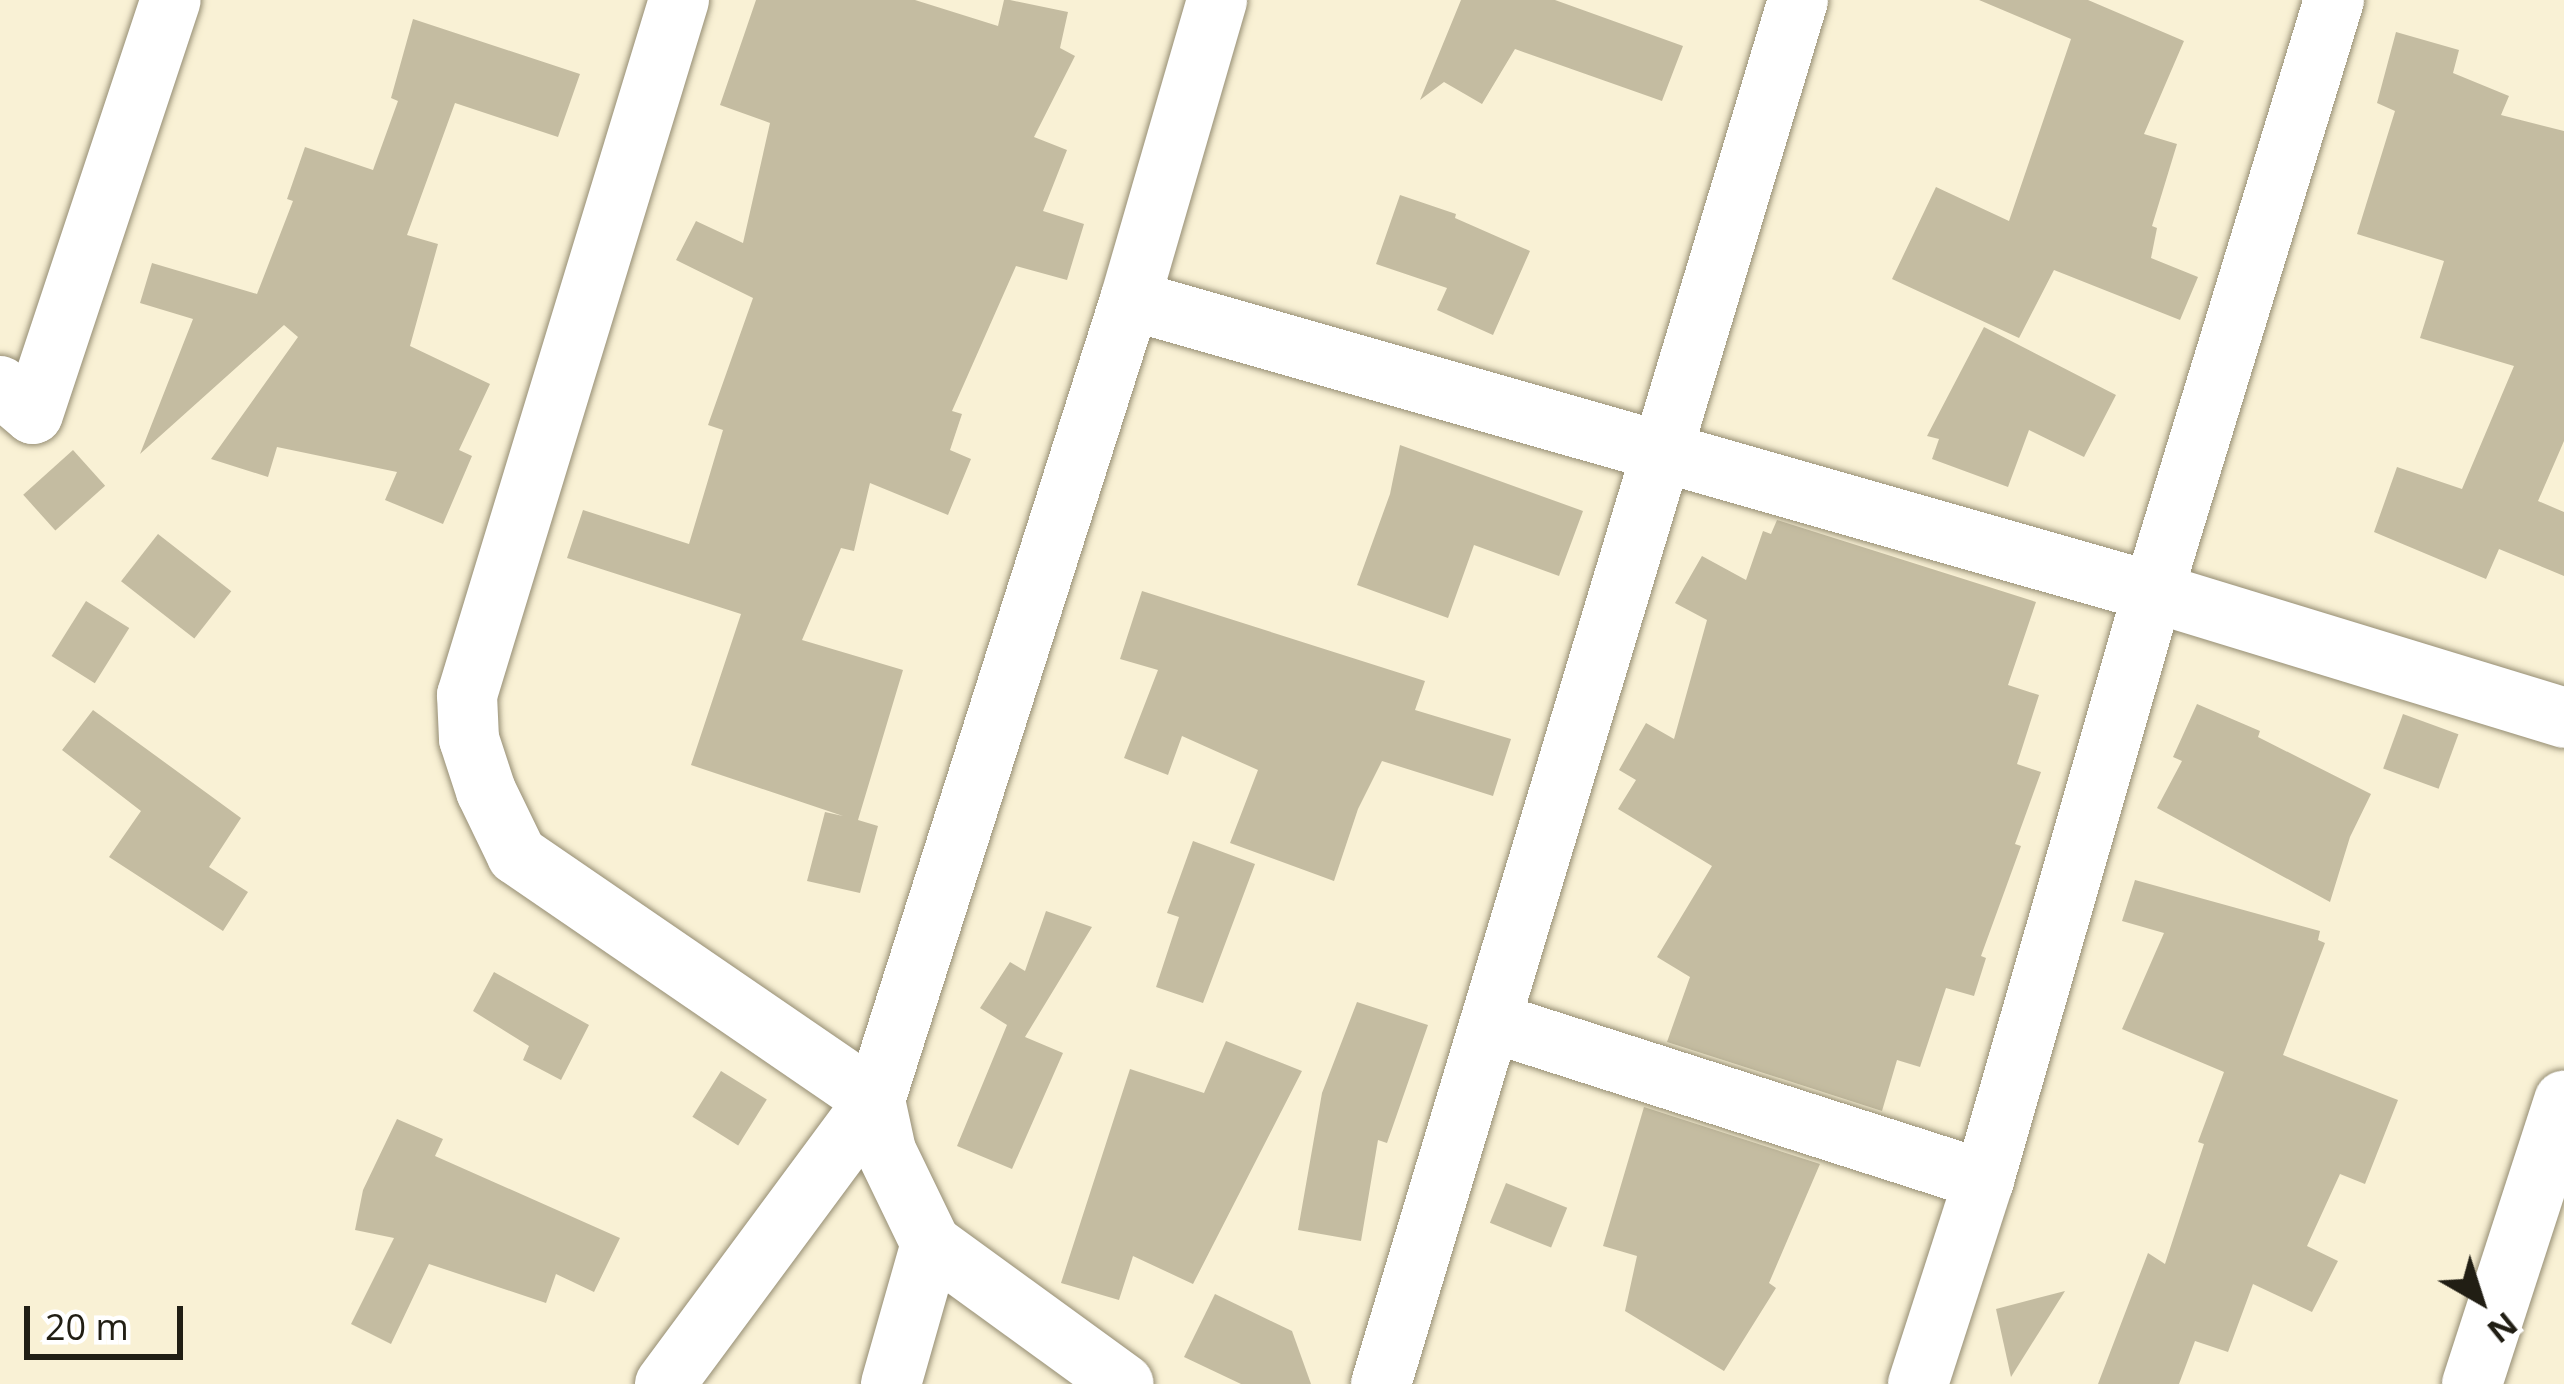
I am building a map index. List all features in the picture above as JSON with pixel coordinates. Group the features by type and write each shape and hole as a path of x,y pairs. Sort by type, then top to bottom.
{"street":[{"path":"0,386 33,414 171,0"},
{"path":"679,0 467,695 469,739 486,791 518,855 875,1100 886,1151 931,1244 1124,1384"},
{"path":"665,1384 875,1100 1130,300 1216,0"},
{"path":"1381,1384 1666,451 1798,0"},
{"path":"1918,1384 1984,1180 2153,592 2334,0"},
{"path":"1130,300 2153,592 2564,718"},
{"path":"1491,1022 1984,1180"},
{"path":"2472,1384 2564,1101"},
{"path":"891,1384 931,1244"}],"building":[{"path":"756,0 915,0 998,26 1004,0 1010,0 1068,12 1060,48 1075,56 1034,137 1067,150 1043,211 1084,224 1067,280 1016,266 952,411 962,414 950,450 971,459 948,515 870,483 854,551 841,548 802,640 903,670 858,820 878,826 860,893 807,881 825,812 843,816 691,765 741,614 567,558 583,510 689,544 723,430 708,425 753,298 676,260 696,221 743,243 770,123 720,105"},
{"path":"1461,0 1555,0 1683,46 1662,101 1515,49 1482,104 1444,82 1420,100"},
{"path":"1979,0 2088,0 2184,41 2144,134 2177,144 2152,226 2157,228 2151,258 2198,277 2180,320 2054,270 2019,338 1892,279 1936,187 2009,221 2071,39"},
{"path":"413,19 580,74 558,137 455,103 407,235 438,244 410,346 490,384 459,450 472,456 443,524 385,500 397,472 277,447 268,477 211,459 298,337 284,325 140,454 193,319 140,303 152,263 257,294 293,201 287,199 305,147 373,170 398,101 391,98"},
{"path":"2396,32 2459,50 2453,73 2509,96 2501,115 2564,131 2564,441 2538,501 2564,512 2564,576 2499,549 2486,579 2374,532 2397,467 2462,489 2514,366 2420,338 2444,261 2357,234 2395,111 2377,103"},
{"path":"1400,195 1456,214 1455,218 1530,251 1493,335 1437,310 1447,288 1376,264"},
{"path":"1984,327 2116,395 2084,457 2029,430 2008,487 1932,459 1939,439 1927,436"},
{"path":"1400,445 1583,511 1559,576 1474,545 1448,618 1357,585 1390,494"},
{"path":"73,450 105,486 55,531 23,495"},
{"path":"1777,520 2036,602 2008,685 2039,695 2017,764 2041,772 2015,844 2021,846 1981,956 1986,958 1974,996 1946,988 1920,1067 1897,1060 1882,1111 1667,1042 1690,977 1657,957 1712,866 1618,809 1636,780 1619,770 1646,723 1674,739 1707,620 1675,603 1702,556 1746,580 1763,531 1771,534"},
{"path":"158,534 231,591 194,639 121,581"},
{"path":"1142,591 1425,681 1415,710 1511,739 1493,796 1382,761 1358,809 1334,881 1230,843 1258,770 1182,736 1168,775 1124,758 1158,670 1120,659"},
{"path":"86,601 129,628 95,683 52,656"},
{"path":"2197,704 2260,731 2258,737 2371,794 2350,837 2330,902 2157,808 2182,761 2173,757"},
{"path":"93,710 241,818 209,867 248,892 223,931 109,857 141,811 62,750"},
{"path":"2403,714 2458,734 2439,789 2383,769"},
{"path":"1193,841 1255,864 1203,1003 1156,987 1179,917 1167,913"},
{"path":"2135,880 2320,931 2318,940 2325,943 2283,1055 2398,1100 2365,1184 2340,1174 2307,1246 2338,1261 2312,1312 2253,1284 2228,1352 2195,1341 2179,1384 2098,1384 2148,1253 2165,1264 2204,1144 2198,1142 2224,1072 2122,1029 2164,933 2122,921"},
{"path":"1046,911 1092,927 1025,1037 1063,1053 1012,1169 957,1146 1007,1025 980,1008 1010,962 1025,971"},
{"path":"494,972 589,1025 561,1080 523,1060 529,1046 473,1011"},
{"path":"1357,1002 1428,1025 1387,1143 1378,1140 1361,1241 1298,1230 1322,1093"},
{"path":"1226,1041 1302,1071 1193,1284 1133,1256 1119,1300 1061,1283 1130,1069 1204,1093"},
{"path":"721,1071 767,1100 738,1145 692,1117"},
{"path":"1644,1107 1820,1164 1769,1283 1776,1288 1724,1371 1625,1311 1637,1256 1603,1246"},
{"path":"397,1119 443,1139 435,1156 620,1238 594,1292 556,1274 546,1303 429,1264 391,1344 351,1324 394,1238 355,1230 363,1190"},
{"path":"1506,1183 1567,1208 1551,1248 1490,1223"},
{"path":"2065,1291 2011,1377 1996,1309"},
{"path":"1215,1294 1292,1331 1311,1384 1241,1384 1184,1357"}]}
